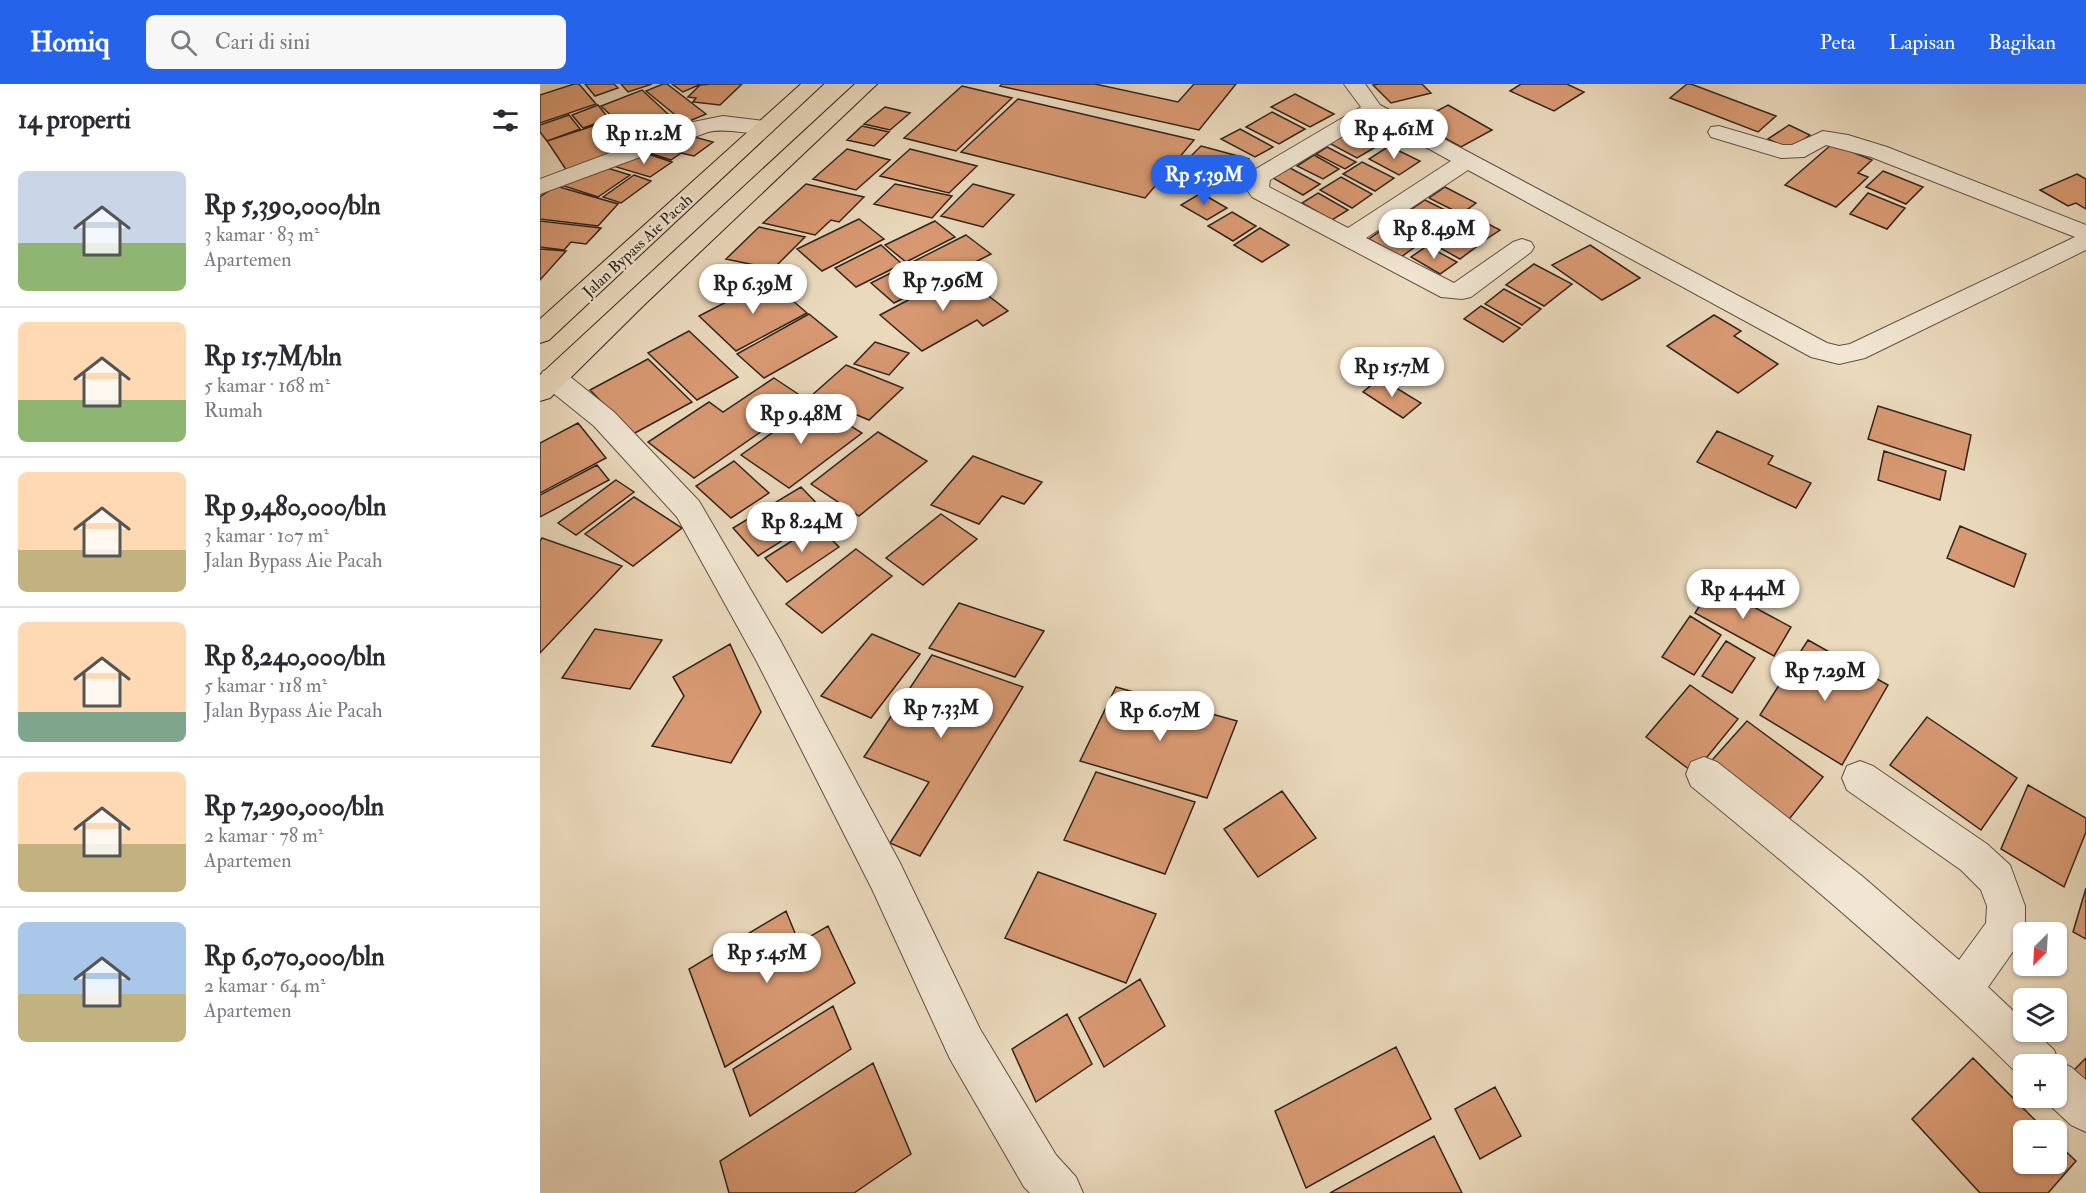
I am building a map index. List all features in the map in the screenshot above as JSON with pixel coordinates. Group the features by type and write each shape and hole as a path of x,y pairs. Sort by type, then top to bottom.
{"highway":[{"name":"Jalan Bypass Aie Pacah","path":"540,334 813,84"},
{"path":"547,384 634,299 867,84"}],"street":[{"path":"1354,84 1373,109 1820,351 1839,355 1874,345 2086,241"},
{"path":"1373,109 1262,176 1258,180 1257,188 1260,192 1348,239 1450,291 1462,291 1522,247"},
{"path":"540,187 701,127 723,122 764,127"},
{"path":"1719,132 1781,151 1796,152 1823,138 1840,140 1879,152 2086,233"},
{"path":"1348,239 1466,161"},
{"path":"547,384 604,419 688,509 768,650 886,876 964,1044 1040,1171 1060,1193"},
{"path":"1704,774 1848,890 1962,990 2028,1054"},
{"path":"1860,778 1974,857 1996,878 2006,906 2005,929 1962,990"},
{"path":"2067,1092 2086,1110"}],"building":[{"path":"579,84 596,104 540,123 540,95"},
{"path":"585,84 614,84 618,88 595,96"},
{"path":"621,84 652,84 628,92"},
{"path":"667,84 706,114 685,123 646,91"},
{"path":"672,84 701,84 683,92"},
{"path":"742,84 720,105 693,102 696,98 688,97 700,85"},
{"path":"1002,84 1095,84 1178,102 1194,84 1236,84 1199,130 1000,86"},
{"path":"1422,84 1431,93 1391,103 1373,85"},
{"path":"1521,84 1567,84 1584,92 1554,111 1510,91"},
{"path":"1687,84 1776,116 1758,132 1670,98"},
{"path":"962,86 1012,98 956,151 904,138"},
{"path":"642,90 668,114 648,122 652,125 630,133 601,106"},
{"path":"1295,94 1334,114 1310,127 1271,107"},
{"path":"1018,99 1194,140 1145,198 961,152"},
{"path":"598,105 609,119 583,128 572,115"},
{"path":"1448,105 1492,130 1461,147 1416,122"},
{"path":"885,107 910,113 890,130 864,124"},
{"path":"1272,112 1305,129 1279,144 1246,127"},
{"path":"569,115 580,129 547,141 540,132 540,125"},
{"path":"602,123 610,134 601,137 614,155 567,171 547,141"},
{"path":"1789,125 1810,135 1790,149 1768,139"},
{"path":"862,126 889,132 874,146 847,140"},
{"path":"1240,129 1273,147 1255,157 1221,139"},
{"path":"1345,134 1374,148 1357,158 1329,143"},
{"path":"687,135 713,142 694,156 681,153 671,160 646,152"},
{"path":"1832,144 1872,160 1858,173 1868,177 1836,207 1785,185"},
{"path":"1201,146 1249,159 1238,171 1189,158"},
{"path":"1389,146 1420,161 1399,175 1369,159"},
{"path":"1327,147 1356,162 1345,169 1316,154"},
{"path":"847,149 890,160 856,190 813,179"},
{"path":"910,149 977,166 949,193 880,176"},
{"path":"645,153 672,162 650,177 613,166"},
{"path":"1314,155 1339,169 1323,179 1297,166"},
{"path":"1185,161 1237,174 1224,191 1171,177"},
{"path":"1362,162 1394,178 1375,191 1343,174"},
{"path":"604,167 630,175 598,197 561,185"},
{"path":"1290,168 1320,184 1303,195 1273,178"},
{"path":"1883,171 1923,187 1906,204 1866,187"},
{"path":"2077,174 2086,179 2086,209 2076,203 2068,206 2040,190"},
{"path":"634,175 651,181 621,203 603,197"},
{"path":"1341,177 1372,194 1352,208 1320,190"},
{"path":"806,184 864,197 839,222 831,220 815,235 763,223"},
{"path":"895,184 952,196 932,218 874,204"},
{"path":"973,184 1014,195 983,227 941,216"},
{"path":"556,186 618,204 598,226 540,219 540,197"},
{"path":"1445,187 1476,203 1461,214 1429,198"},
{"path":"1201,193 1227,208 1207,220 1181,205"},
{"path":"1318,193 1348,210 1332,220 1302,203"},
{"path":"1868,193 1905,208 1887,229 1850,214"},
{"path":"1425,200 1459,217 1442,228 1409,211"},
{"path":"1232,212 1256,226 1233,241 1208,226"},
{"path":"1406,212 1439,230 1423,242 1389,224"},
{"path":"1471,215 1500,230 1479,244 1451,229"},
{"path":"859,219 884,239 822,271 797,249"},
{"path":"540,221 601,228 586,244 571,242 564,250 540,247"},
{"path":"935,221 955,237 906,262 885,245"},
{"path":"1387,226 1419,244 1401,257 1369,239"},
{"path":"759,227 805,237 773,269 726,259"},
{"path":"1260,228 1289,245 1262,262 1234,245"},
{"path":"1447,232 1476,247 1460,259 1431,243"},
{"path":"966,235 991,254 894,303 871,283"},
{"path":"881,245 902,264 856,287 835,268"},
{"path":"1590,245 1640,278 1602,300 1552,265"},
{"path":"1427,246 1457,262 1440,274 1411,257"},
{"path":"540,249 566,251 540,280"},
{"path":"1534,264 1572,284 1544,306 1506,285"},
{"path":"959,273 1008,311 983,326 977,320 922,351 880,315"},
{"path":"769,280 807,313 736,351 699,316"},
{"path":"1504,289 1541,309 1522,325 1485,304"},
{"path":"1481,306 1520,328 1503,342 1464,319"},
{"path":"809,314 837,337 764,378 737,354"},
{"path":"1714,315 1741,331 1734,336 1778,364 1738,393 1667,346"},
{"path":"689,331 738,377 697,400 648,353"},
{"path":"875,342 909,353 889,375 854,364"},
{"path":"648,359 692,402 633,434 590,390"},
{"path":"846,365 903,388 869,420 811,396"},
{"path":"774,378 807,400 694,478 648,442 709,402 723,412"},
{"path":"1380,378 1421,403 1403,418 1363,392"},
{"path":"814,403 862,433 789,488 741,455"},
{"path":"1878,406 1971,435 1964,470 1868,439"},
{"path":"578,423 606,458 540,493 540,443"},
{"path":"1717,431 1773,456 1768,464 1811,483 1796,508 1697,462"},
{"path":"878,432 927,461 859,516 811,484"},
{"path":"1884,451 1946,471 1940,500 1878,480"},
{"path":"973,456 1042,482 1024,504 1002,496 979,524 931,505"},
{"path":"734,461 769,493 731,518 696,486"},
{"path":"597,465 609,480 540,517 540,495"},
{"path":"616,480 634,492 576,535 558,523"},
{"path":"801,487 826,513 758,556 733,528"},
{"path":"634,497 682,528 633,566 585,534"},
{"path":"941,514 977,539 923,585 886,558"},
{"path":"817,525 839,547 787,582 765,558"},
{"path":"1960,526 2026,554 2014,587 1947,558"},
{"path":"542,538 622,566 540,653 540,541"},
{"path":"856,549 892,576 822,633 786,604"},
{"path":"1713,585 1791,627 1774,656 1695,613"},
{"path":"959,603 1044,631 1015,677 929,648"},
{"path":"1690,616 1721,635 1694,675 1662,657"},
{"path":"595,629 662,640 630,689 562,678"},
{"path":"872,634 920,654 871,718 821,696"},
{"path":"1808,640 1888,685 1842,765 1760,715"},
{"path":"1726,641 1755,658 1732,693 1702,676"},
{"path":"730,644 761,712 731,763 652,746 684,696 673,677"},
{"path":"932,655 1023,687 920,856 890,843 929,782 864,757"},
{"path":"1690,685 1738,719 1694,773 1646,737"},
{"path":"1116,687 1237,721 1207,798 1080,761"},
{"path":"1927,717 2017,778 1981,830 1890,765"},
{"path":"1747,721 1823,777 1782,828 1705,768"},
{"path":"1096,772 1195,802 1165,874 1064,840"},
{"path":"2028,785 2086,818 2086,832 2064,887 2001,849"},
{"path":"1282,791 1316,838 1258,877 1224,829"},
{"path":"1038,872 1156,914 1126,983 1005,938"},
{"path":"2086,888 2086,939 2073,932"},
{"path":"786,911 799,943 828,926 855,983 725,1067 689,969"},
{"path":"1140,979 1165,1026 1104,1067 1079,1018"},
{"path":"833,1006 851,1049 750,1116 733,1069"},
{"path":"1067,1014 1092,1064 1036,1102 1012,1049"},
{"path":"1396,1047 1431,1119 1306,1188 1275,1111"},
{"path":"1973,1058 2013,1098 2013,1108 2023,1108 2035,1120 2013,1120 2013,1174 2065,1174 2048,1193 1980,1193 1912,1119"},
{"path":"2086,1058 2086,1086 2072,1072"},
{"path":"873,1063 911,1154 854,1193 729,1193 720,1161"},
{"path":"1495,1087 1521,1136 1480,1159 1455,1109"},
{"path":"1434,1136 1462,1193 1330,1193"},
{"path":"2067,1152 2076,1161 2067,1171"}]}
